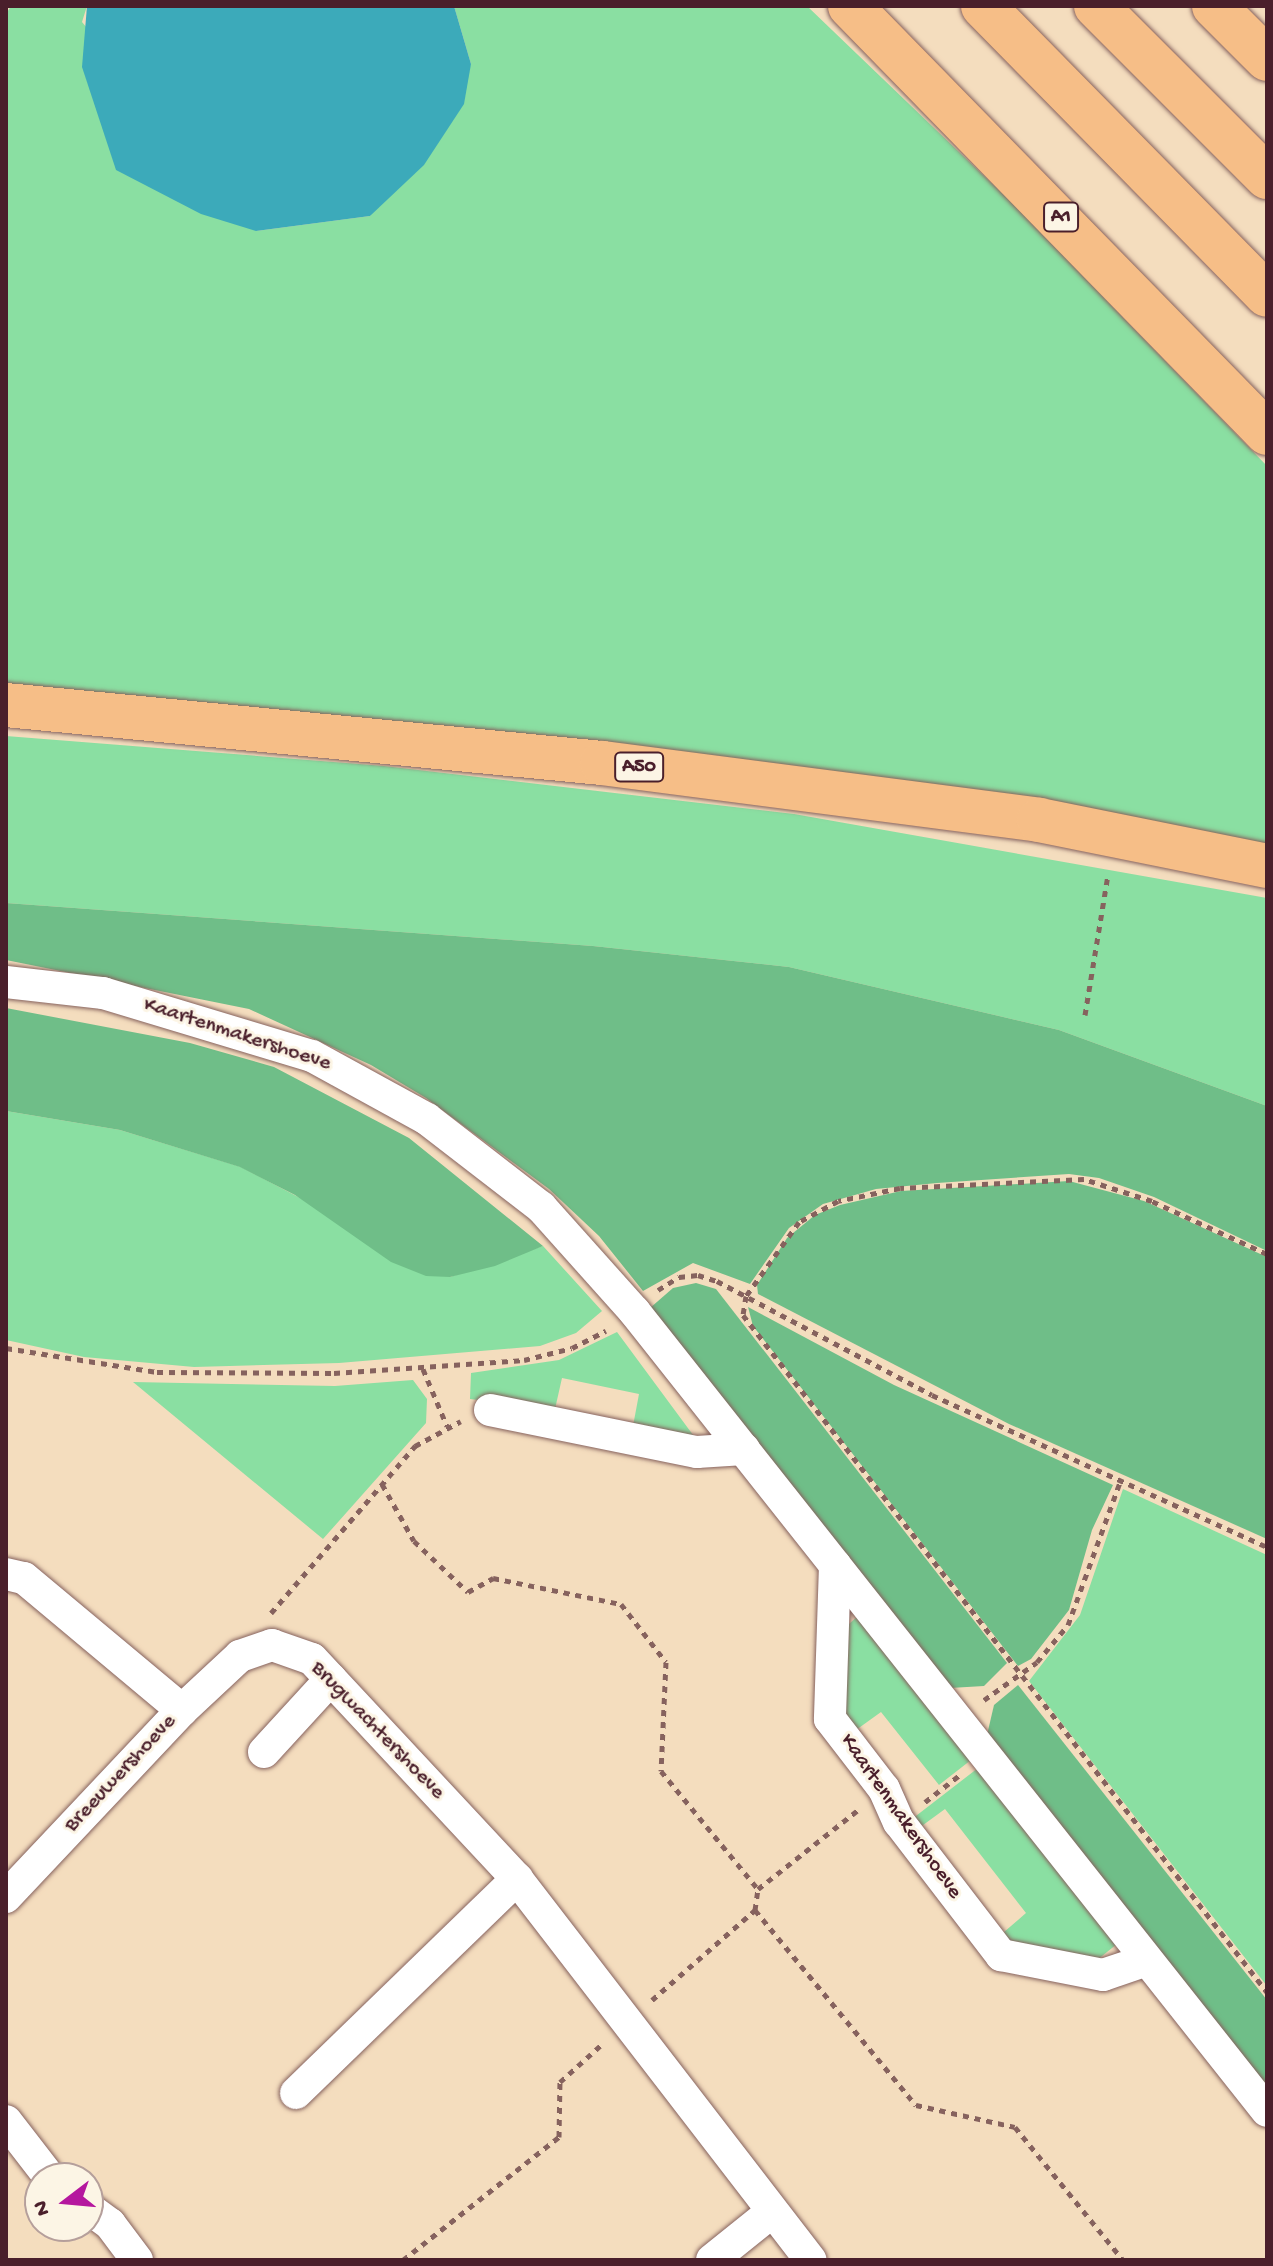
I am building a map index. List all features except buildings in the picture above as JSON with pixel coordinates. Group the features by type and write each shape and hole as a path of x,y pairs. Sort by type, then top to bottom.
{"highway":[{"name":"A1","path":"850,6 1267,433"},
{"path":"983,6 1267,295"},
{"path":"1096,6 1267,177"},
{"path":"1214,6 1267,59"},
{"name":"A50","path":"6,705 602,763 1039,820 1267,866"}],"street":[{"name":"Kaartenmakershoeve","path":"6,982 103,993 191,1016 312,1056 363,1080 427,1119 541,1207 634,1311 1267,2111"},
{"path":"490,1410 697,1452 744,1449"},
{"name":"Kaartenmakershoeve","path":"835,1565 830,1719 884,1789 899,1822 1001,1955 1103,1975 1147,1960"},
{"name":"Breeuwershoeve","path":"6,1574 24,1578 182,1710 6,1897"},
{"name":"Brugwachtershoeve","path":"182,1710 240,1656 272,1645 312,1659 517,1879 810,2260"},
{"path":"264,1752 331,1679"},
{"path":"296,2093 517,1879"},
{"path":"6,2121 38,2162"},
{"path":"712,2260 772,2212"},
{"path":"104,2220 137,2260"}],"path":[{"path":"1085,1015 1108,875"},
{"path":"1267,1254 1152,1201 1084,1179 900,1188 838,1201 809,1215 783,1240 746,1296 743,1315 1019,1676 1267,1992"},
{"path":"6,1348 157,1372 423,1369 524,1360 572,1348 634,1311 679,1277 698,1275 746,1296 932,1395 1267,1547"},
{"path":"423,1369 447,1426"},
{"path":"240,1656 415,1446 447,1426 490,1410"},
{"path":"957,1718 1019,1676 1068,1625 1121,1479"},
{"path":"382,1484 414,1541 468,1592 493,1578 621,1604 666,1662 661,1771 758,1889"},
{"path":"899,1822 986,1755"},
{"path":"403,2260 559,2137 560,2082 755,1910 758,1889 884,1789"},
{"path":"755,1910 916,2105 1015,2127 1123,2260"}],"green space":[{"path":"11,6 87,6 82,22 256,231 370,216 471,64 454,6 807,6 1007,198 1267,466 1267,859 6,691 6,14"},
{"path":"6,736 384,766 794,814 1267,898 1267,1106 1059,1030 789,967 593,946 6,903"},
{"path":"6,903 593,946 789,967 1059,1030 1267,1106 1267,1251 1154,1197 1099,1178 1069,1174 876,1189 823,1204 789,1228 750,1284 693,1263 643,1291 599,1236 549,1189 426,1098 371,1065 249,1009 6,960"},
{"path":"6,1008 190,1043 274,1067 409,1138 543,1246 495,1266 450,1277 426,1276 391,1262 295,1195 240,1167 120,1130 6,1111"},
{"path":"6,1111 120,1130 241,1167 450,1277 543,1246 602,1311 576,1333 540,1346 339,1363 194,1367 84,1357 6,1340"},
{"path":"1069,1181 1144,1201 1267,1257 1267,1539 1009,1424 758,1294 757,1285 787,1238 815,1215 840,1205 901,1191"},
{"path":"696,1283 716,1289 1007,1663 984,1686 950,1688 650,1308 673,1288"},
{"path":"748,1307 894,1385 1113,1485 1092,1530 1069,1610 1031,1659 1018,1666 753,1326"},
{"path":"617,1332 696,1439 633,1426 639,1394 562,1378 555,1409 470,1399 471,1373 559,1360"},
{"path":"413,1380 427,1399 426,1423 323,1539 133,1382 335,1386"},
{"path":"1123,1489 1267,1555 1267,1986 1029,1681 1080,1615"},
{"path":"858,1616 971,1760 939,1785 881,1712 856,1730 844,1716 849,1624"},
{"path":"1018,1685 1267,2000 1267,2089 987,1735 994,1705"},
{"path":"978,1768 1117,1944 1097,1960 1010,1944 1004,1932 1026,1913 945,1809 919,1828 912,1819"}],"water":[{"path":"87,6 454,6 471,64 464,104 424,165 370,216 256,231 201,214 116,170 82,67"}]}
